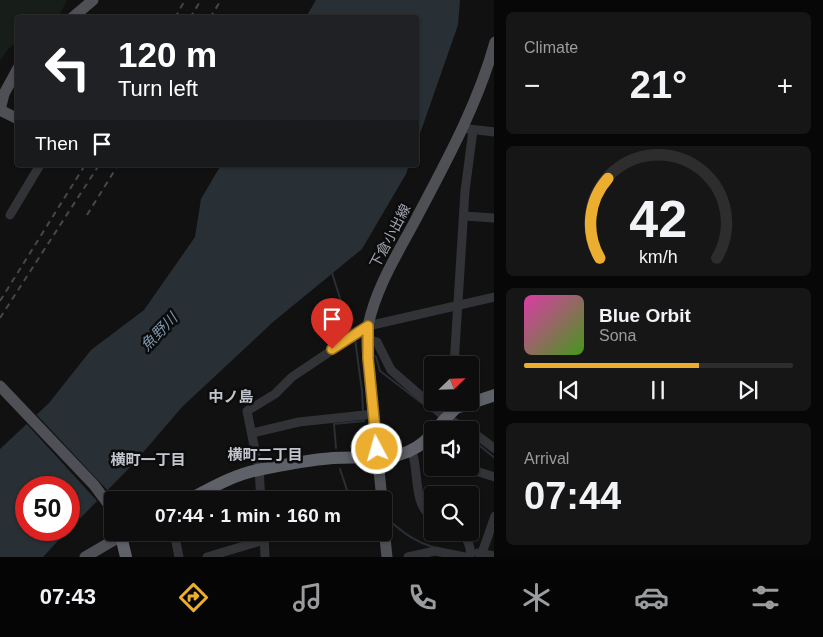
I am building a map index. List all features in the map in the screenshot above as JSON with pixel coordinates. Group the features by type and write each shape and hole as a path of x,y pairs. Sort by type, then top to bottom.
{"highway":[{"path":"479,400 494,395"},
{"path":"206,491 231,478 258,470 333,458 399,455 422,449"},
{"path":"124,541 126,557"}],"main road":[{"path":"76,15 93,0"},
{"name":"下倉小出線","path":"381,491 378,457 367,415 368,326 382,282 468,129 491,67 494,42"},
{"path":"0,110 4,94 15,73"},
{"path":"0,110 15,110"},
{"path":"0,110 15,118"},
{"path":"0,386 94,485 104,498"},
{"path":"85,557 111,541"},
{"path":"385,541 386,557"}],"street":[{"path":"455,356 468,129 494,132"},
{"path":"10,215 39,167"},
{"path":"464,216 494,218"},
{"path":"260,491 247,410 275,394 292,377 368,326 494,297"},
{"path":"367,340 377,342 391,370 424,393"},
{"path":"450,411 461,421"},
{"path":"252,433 299,422 367,415"},
{"path":"479,437 494,449"},
{"path":"422,449 415,461 417,488 424,509"},
{"path":"479,472 494,477"},
{"path":"482,553 494,516"},
{"path":"176,541 179,557"},
{"path":"207,557 250,541"},
{"path":"264,541 265,557"},
{"path":"468,541 469,555"},
{"path":"408,557 435,551 469,555 482,553 494,556"}],"shaded area":[{"path":"0,0 67,0 58,15 15,15 15,44 8,49 0,61"}],"water":[{"path":"316,0 460,0 458,25 419,136 419,15 307,15"},
{"name":"魚野川","path":"220,167 408,167 362,249 273,322 182,407 134,463 107,491 104,491 104,494 80,519 80,476 15,476 15,541 58,541 43,557 0,557 0,449 49,403 91,350 144,310 195,237 201,199"}],"pier":[{"path":"35,413 108,491 104,491 104,498 99,503 80,482 80,476 74,476 25,422"}],"waterway":[{"path":"332,273 352,332"},
{"path":"355,339 363,411"},
{"path":"371,353 376,357 380,371 424,405"},
{"path":"336,448 334,424 364,421 364,418"},
{"path":"479,445 494,457"},
{"path":"340,469 347,491"},
{"path":"392,523 421,543 433,547"}],"railway":[{"path":"177,15 185,0"},
{"path":"192,15 201,0"},
{"path":"212,15 221,0"},
{"path":"0,301 84,167"},
{"path":"0,318 98,167"},
{"path":"87,215 117,167"}],"district":[{"name":"中ノ島","path":"231,397"},
{"name":"横町二丁目","path":"265,455"},
{"name":"横町一丁目","path":"148,460"}],"route":[{"path":"332,349 368,326 368,358 377,449"}]}
